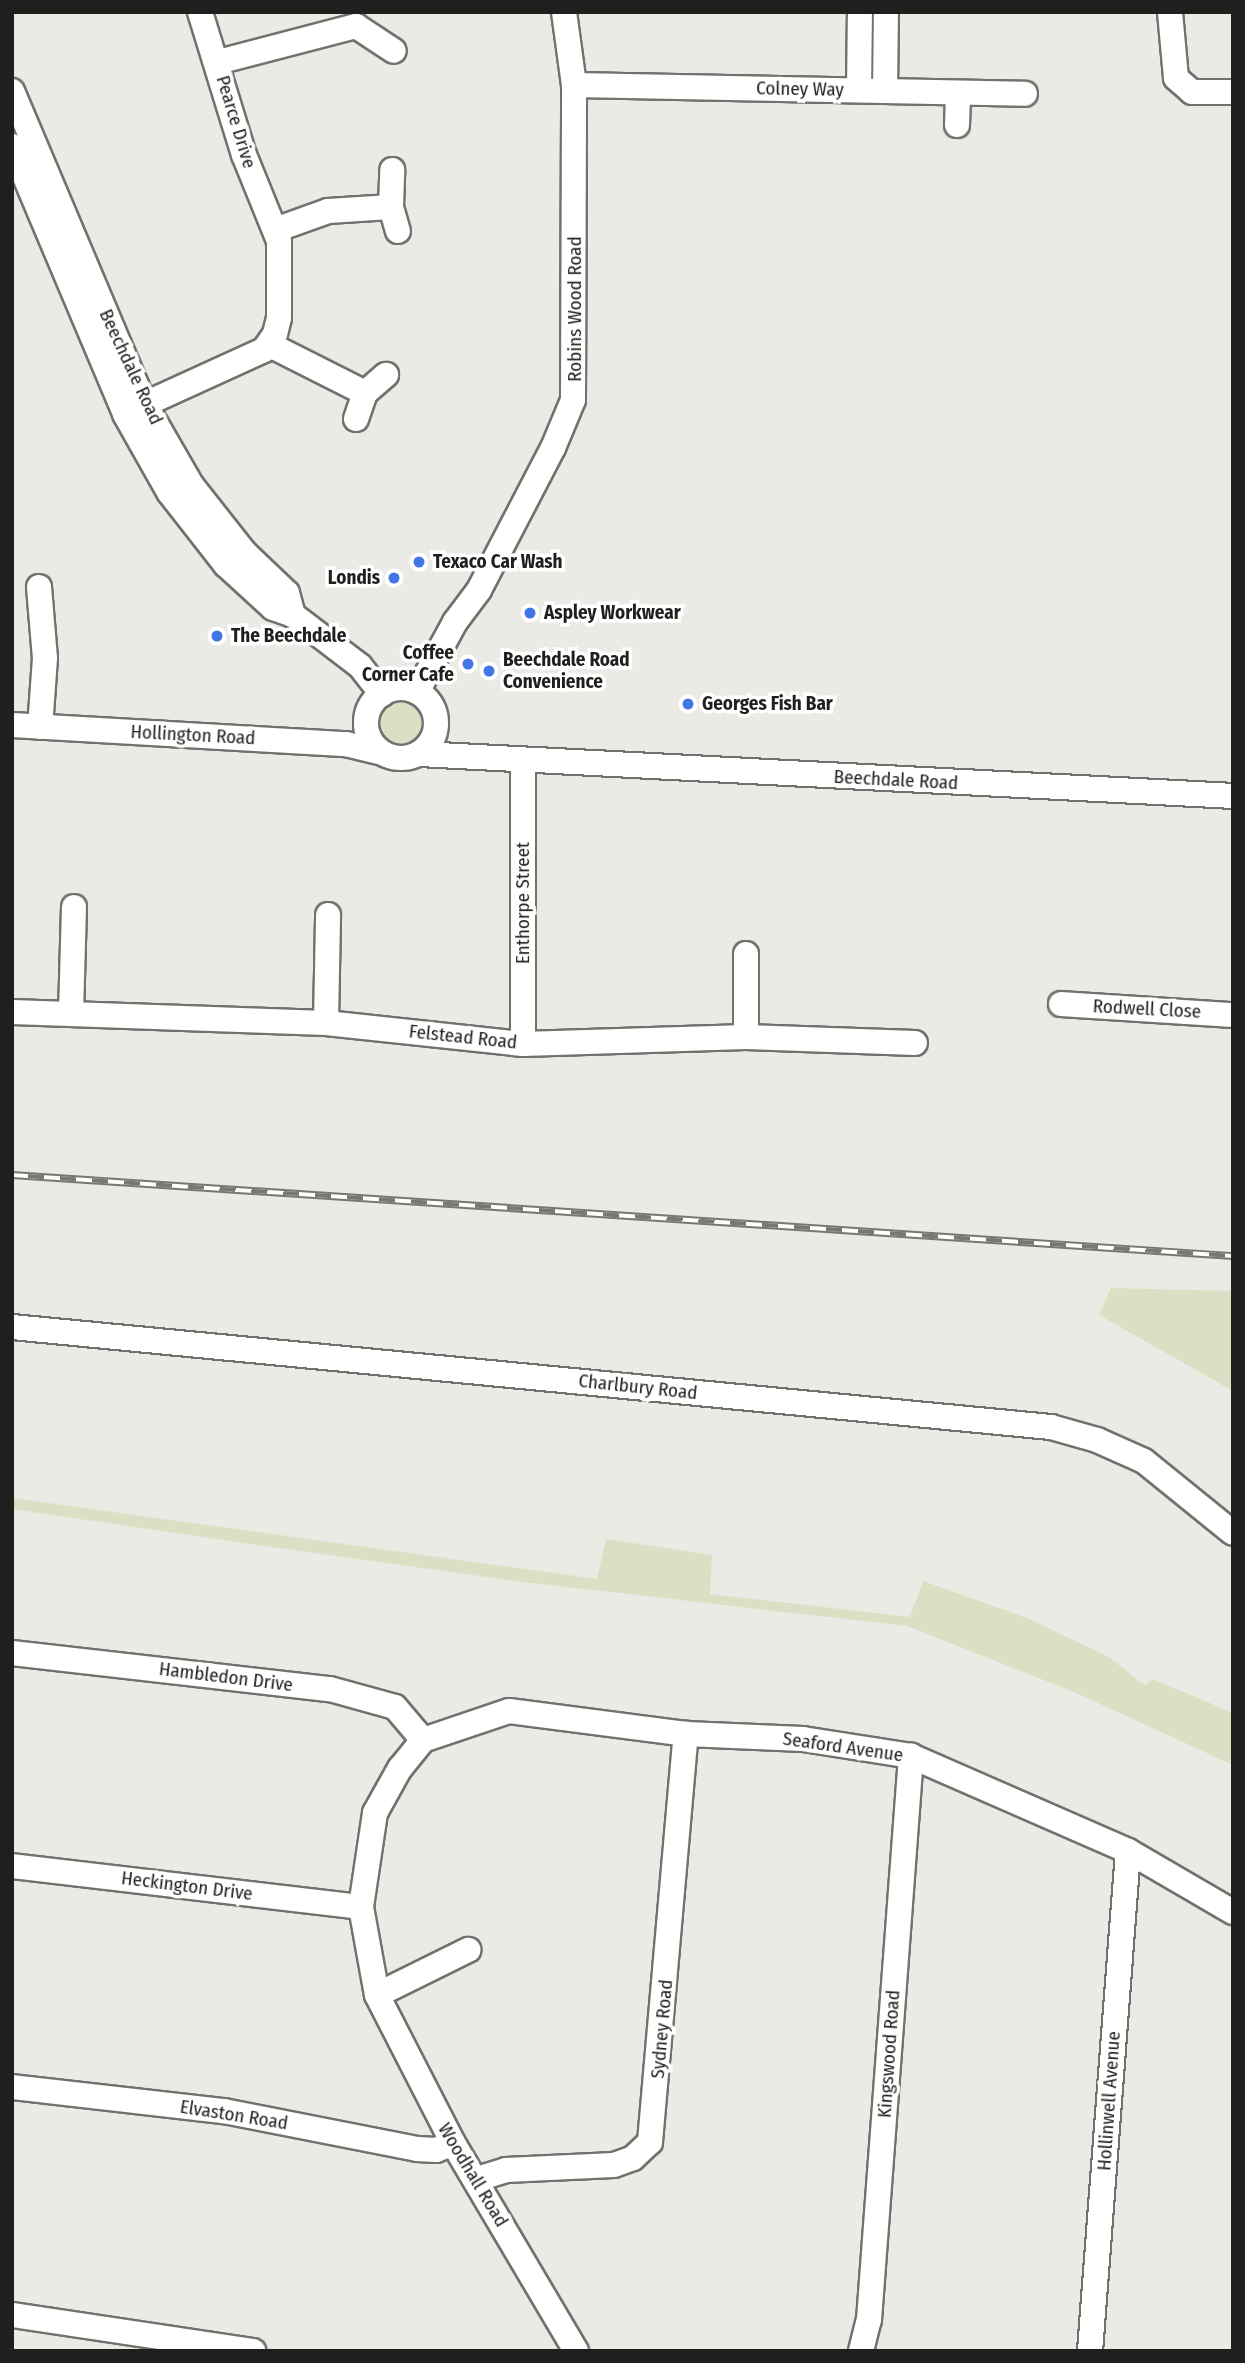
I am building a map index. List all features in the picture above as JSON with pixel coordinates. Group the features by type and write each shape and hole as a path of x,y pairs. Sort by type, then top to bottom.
{"street":[{"name":"Pearce Drive","path":"200,12 218,62 244,155 275,230 282,289 270,345"},
{"name":"Robins Wood Road","path":"417,692 455,622 479,590 569,415 576,378 574,85 564,12"},
{"path":"859,90 860,12"},
{"path":"885,91 886,12"},
{"path":"1170,12 1175,78 1192,92 1233,92"},
{"path":"218,62 359,19 394,51"},
{"name":"Colney Way","path":"574,85 1025,94"},
{"name":"Beechdale Road","path":"12,91 134,408"},
{"path":"957,125 958,93"},
{"name":"Beechdale Road","path":"12,146 134,408 244,552 288,593 293,615 359,666 382,694"},
{"path":"392,170 391,207 398,231"},
{"path":"275,230 328,211 391,207"},
{"path":"134,408 270,345 365,393"},
{"path":"356,419 365,393 386,375"},
{"path":"39,587 34,619 40,727"},
{"path":"419,754 435,732 431,705 417,692 399,688 382,694 369,709 365,744 399,758 419,754 523,762"},
{"name":"Hollington Road","path":"12,725 365,744"},
{"name":"Beechdale Road","path":"435,732 453,742 524,748 561,758"},
{"name":"Beechdale Road","path":"523,762 561,758 792,775 1233,796"},
{"name":"Enthorpe Street","path":"523,762 523,1044"},
{"path":"71,1014 74,907"},
{"path":"326,1023 328,915"},
{"path":"746,954 746,1037"},
{"name":"Rodwell Close","path":"1061,1004 1233,1015"},
{"name":"Felstead Road","path":"12,1012 326,1023 523,1044 746,1037 915,1042"},
{"name":"Charlbury Road","path":"12,1327 1051,1427 1097,1440 1143,1461 1190,1494 1233,1533"},
{"name":"Hambledon Drive","path":"12,1653 330,1689 395,1707 423,1740"},
{"name":"Seaford Avenue","path":"423,1740 509,1711 686,1734 803,1739 911,1756 1128,1851 1233,1912"},
{"name":"Sydney Road","path":"477,2179 506,2170 614,2165 633,2158 650,2142 686,1734"},
{"name":"Woodhall Road","path":"423,1740 400,1768 375,1813 361,1907 377,1995 453,2143 477,2179 576,2351"},
{"name":"Kingswood Road","path":"861,2351 869,2320 911,1756"},
{"name":"Hollinwell Avenue","path":"1090,2351 1128,1851"},
{"name":"Heckington Drive","path":"12,1866 361,1907"},
{"path":"377,1995 468,1950"},
{"name":"Elvaston Road","path":"12,2087 224,2111 417,2149 436,2150 453,2143"},
{"path":"12,2315 253,2351"}],"green space":[{"path":"401,701 416,707 422,722 416,737 401,743 386,737 380,722 386,707"},
{"path":"1111,1288 1233,1291 1233,1391 1099,1315"},
{"path":"12,1498 597,1579 606,1539 712,1555 710,1594 910,1617 923,1581 1027,1618 1107,1656 1145,1685 1153,1679 1233,1713 1233,1765 1074,1692 907,1626 523,1582 244,1543 12,1509"}],"railway":[{"path":"12,1175 1233,1256"}],"place":[{"name":"Texaco Car Wash","path":"419,562"},
{"name":"Londis","path":"394,578"},
{"name":"Aspley Workwear","path":"530,613"},
{"name":"The Beechdale","path":"217,636"},
{"name":"Coffee Corner Cafe","path":"468,664"},
{"name":"Beechdale Road Convenience","path":"489,671"},
{"name":"Georges Fish Bar","path":"688,704"}]}
